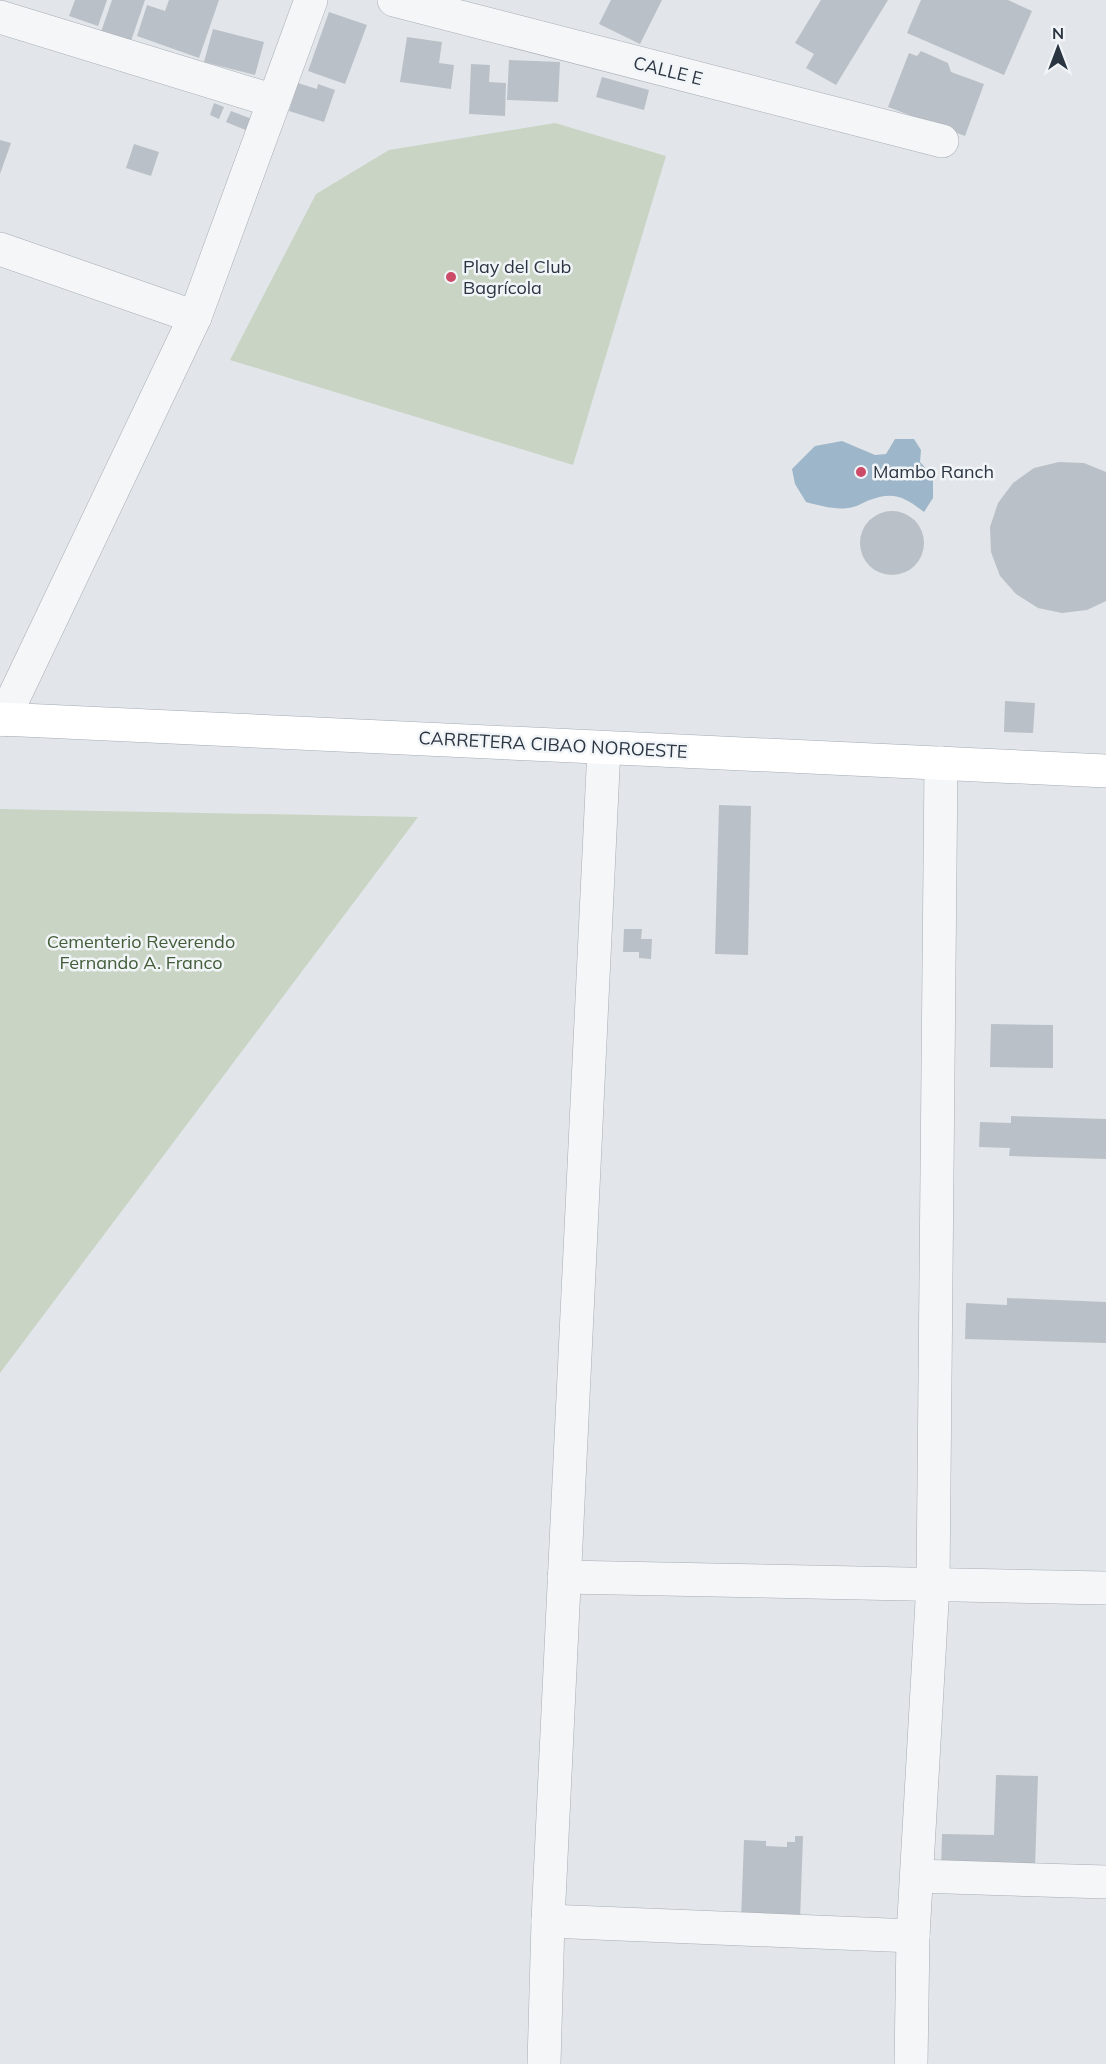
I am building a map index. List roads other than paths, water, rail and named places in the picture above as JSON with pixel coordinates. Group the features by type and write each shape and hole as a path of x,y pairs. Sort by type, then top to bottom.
{"main road":[{"name":"CARRETERA CIBAO NOROESTE","path":"2,720 1106,771"}],"street":[{"path":"2,720 195,317 311,0"},
{"name":"CALLE E","path":"394,0 942,141"},
{"path":"0,17 274,101"},
{"path":"0,249 195,317"},
{"path":"544,2064 548,1921 604,748"},
{"path":"911,2064 913,1936 933,1584 941,764"},
{"path":"564,1577 1106,1588"},
{"path":"917,1876 1106,1882"},
{"path":"548,1921 913,1936"}],"water":[{"name":"Mambo Ranch","path":"895,439 914,439 921,450 920,462 933,476 933,498 924,512 904,499 891,496 876,498 847,508 824,506 806,502 795,484 792,469 815,446 842,441 875,455 886,454"}],"place":[{"name":"Play del Club Bagrícola","path":"451,277"},
{"name":"Mambo Ranch","path":"861,472"}],"park label":[{"name":"Cementerio Reverendo Fernando A. Franco","path":"141,952"}]}
